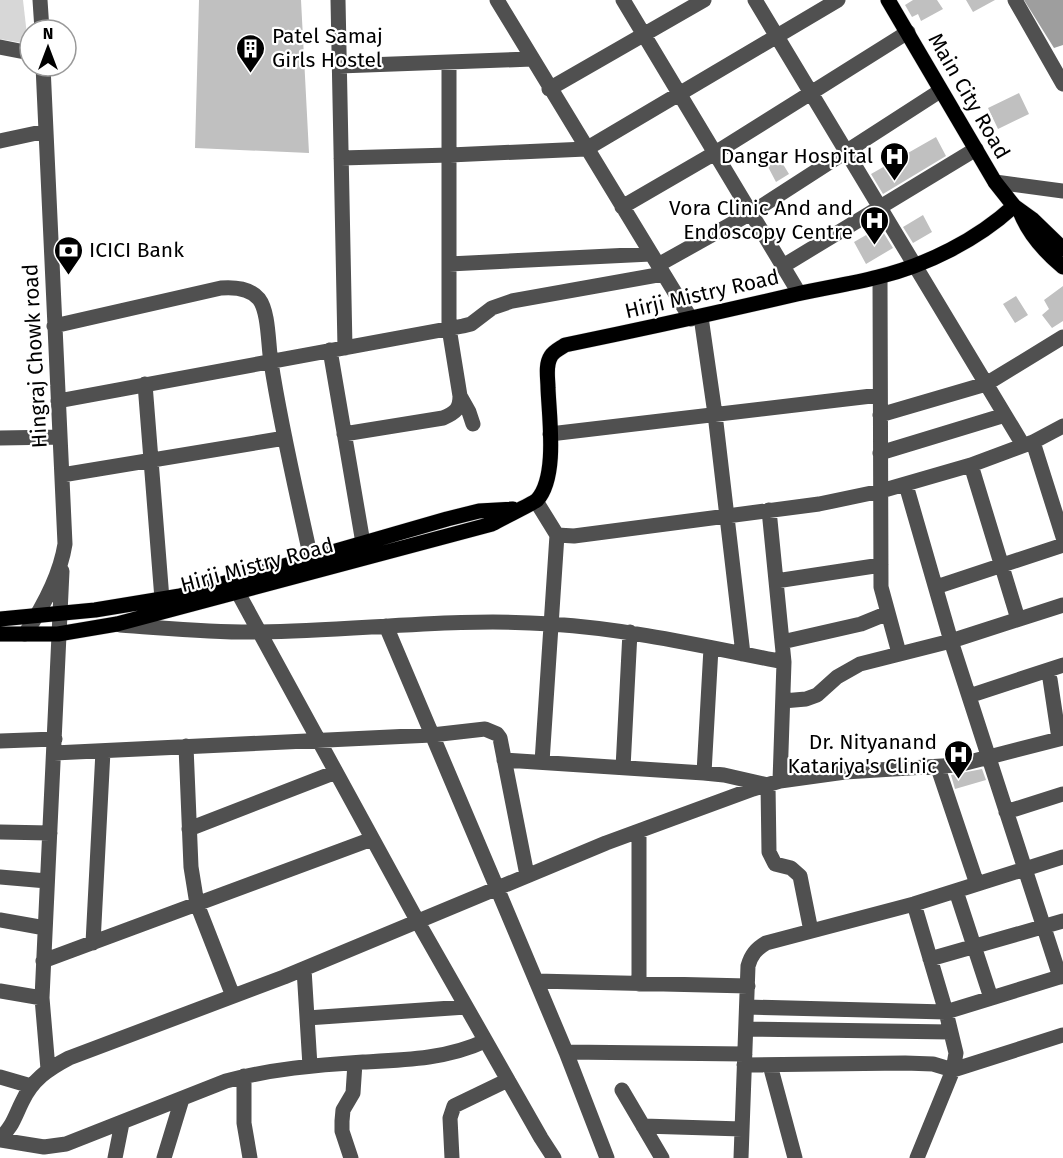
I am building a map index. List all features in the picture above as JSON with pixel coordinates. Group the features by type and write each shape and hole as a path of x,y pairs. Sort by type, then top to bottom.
{"main road":[{"name":"Main City Road","path":"888,0 995,182 1017,208 1063,249"},
{"name":"Main City Road","path":"1017,208 1027,228 1047,255 1063,267"},
{"name":"Hirji Mistry Road","path":"0,634 58,634 117,624 492,524 536,501 545,487 549,469 550,434 548,368 550,356 556,351 566,345 879,277 945,253 994,225 1017,208"},
{"name":"Hirji Mistry Road","path":"0,619 129,606 162,599 222,585 479,511 519,508"}],"street":[{"path":"40,0 41,18"},
{"path":"338,0 341,158 337,349 344,434 363,543"},
{"path":"497,0 657,264 696,318 716,414 743,654"},
{"path":"623,0 799,293"},
{"path":"549,88 704,0"},
{"path":"755,0 1005,415 1028,443 1063,537"},
{"path":"341,158 586,149 838,0"},
{"path":"1015,0 1063,84"},
{"path":"622,207 715,153 908,32"},
{"path":"0,47 18,51"},
{"path":"339,66 532,59"},
{"path":"344,434 443,418 454,414 459,407 460,396 449,328 450,62"},
{"name":"Hingraj Chowk road","path":"25,634 37,615 62,562 65,544 44,78"},
{"path":"58,400 471,324 492,308 512,301 657,264 751,213 940,91"},
{"path":"0,141 46,131"},
{"path":"783,266 976,149"},
{"path":"995,182 1063,191"},
{"path":"1017,208 1035,188"},
{"path":"450,264 657,264"},
{"path":"879,277 881,587 899,653"},
{"path":"54,326 221,288 235,287 251,292 259,300 264,312 285,438 311,559"},
{"path":"880,415 986,384 1063,337"},
{"path":"145,384 162,599"},
{"path":"550,434 880,395"},
{"path":"460,396 473,424"},
{"path":"880,453 1005,415"},
{"path":"557,535 574,536 613,532 819,504 881,491 971,465 1028,443 1063,426"},
{"path":"0,438 60,437"},
{"path":"62,475 285,438"},
{"path":"971,465 1018,619"},
{"path":"747,1007 946,1012 1062,976 951,641 906,485"},
{"path":"536,501 557,535 542,762"},
{"path":"769,510 784,662 783,701 769,852 775,864 798,872 811,931"},
{"path":"936,587 1063,544"},
{"path":"48,1069 42,998 43,961 62,562"},
{"path":"776,580 881,565"},
{"path":"237,591 418,922 554,1158"},
{"path":"783,701 806,699 817,695 847,669 860,664 951,641 1063,605"},
{"path":"782,642 861,624 888,613"},
{"path":"117,624 188,630 259,632 457,623 550,624 630,632 784,662"},
{"path":"386,626 498,888 607,1158"},
{"path":"623,768 630,632"},
{"path":"704,773 711,648"},
{"path":"969,696 1063,666"},
{"path":"485,1041 454,1053 412,1059 310,1066 244,1076 66,1144 44,1147 32,1152 0,1139 14,1122 31,1086 48,1069 69,1058 304,969 527,875 639,831 774,783 844,772 938,768 989,758 1061,739 1050,679"},
{"path":"0,741 103,751 432,735 491,730 500,738 527,875"},
{"path":"186,747 191,867 197,904 233,996"},
{"path":"93,943 103,751"},
{"path":"504,760 704,773 774,783"},
{"path":"938,768 977,884"},
{"path":"189,829 336,772"},
{"path":"1006,812 1063,794"},
{"path":"639,831 639,984"},
{"path":"0,832 50,833"},
{"path":"43,961 372,839"},
{"path":"741,1158 750,959 759,947 914,904 1063,857"},
{"path":"0,877 48,881"},
{"path":"956,891 991,998"},
{"path":"914,904 956,1053 953,1070 917,1158"},
{"path":"0,920 45,928"},
{"path":"930,959 1063,921"},
{"path":"304,969 310,1066"},
{"path":"536,981 748,986"},
{"path":"0,991 42,998"},
{"path":"307,1018 466,1007"},
{"path":"746,1029 951,1032"},
{"path":"566,1052 745,1059 770,1065 919,1063 943,1065 953,1070 1063,1035"},
{"path":"351,1158 342,1131 342,1121 343,1110 353,1093 355,1063"},
{"path":"770,1065 795,1158"},
{"path":"244,1076 244,1123 250,1158"},
{"path":"0,1077 31,1086"},
{"path":"452,1158 450,1118 454,1106 508,1080"},
{"path":"622,1090 662,1158"},
{"path":"164,1158 182,1099"},
{"path":"115,1158 122,1123"},
{"path":"644,1126 742,1129"}],"shaded area":[{"path":"0,0 23,0 25,18 18,18 18,42 0,39"},
{"path":"1024,0 1063,0 1063,45 1054,48"}],"building":[{"name":"Patel Samaj Girls Hostel","path":"199,0 301,0 309,153 195,148"},
{"path":"913,0 937,0 943,9 921,21 918,14 912,17 905,5"},
{"path":"966,0 995,0 973,12"},
{"path":"1019,93 1029,114 998,129 988,108"},
{"path":"936,137 946,156 883,194 871,174"},
{"path":"778,156 789,174 776,182 766,163"},
{"path":"923,215 932,232 913,243 903,227"},
{"path":"880,227 893,248 866,264 854,242"},
{"path":"1063,286 1063,321 1052,328 1042,315 1049,309 1044,300"},
{"path":"1016,296 1028,315 1015,323 1003,304"},
{"path":"982,769 986,780 955,789 951,775"}],"place":[{"name":"Patel Samaj Girls Hostel","path":"251,74"},
{"name":"Dangar Hospital","path":"894,182"},
{"name":"Vora Clinic And and Endoscopy Centre","path":"874,246"},
{"name":"ICICI Bank","path":"68,276"},
{"name":"Dr. Nityanand Katariya's Clinic","path":"958,780"}]}
